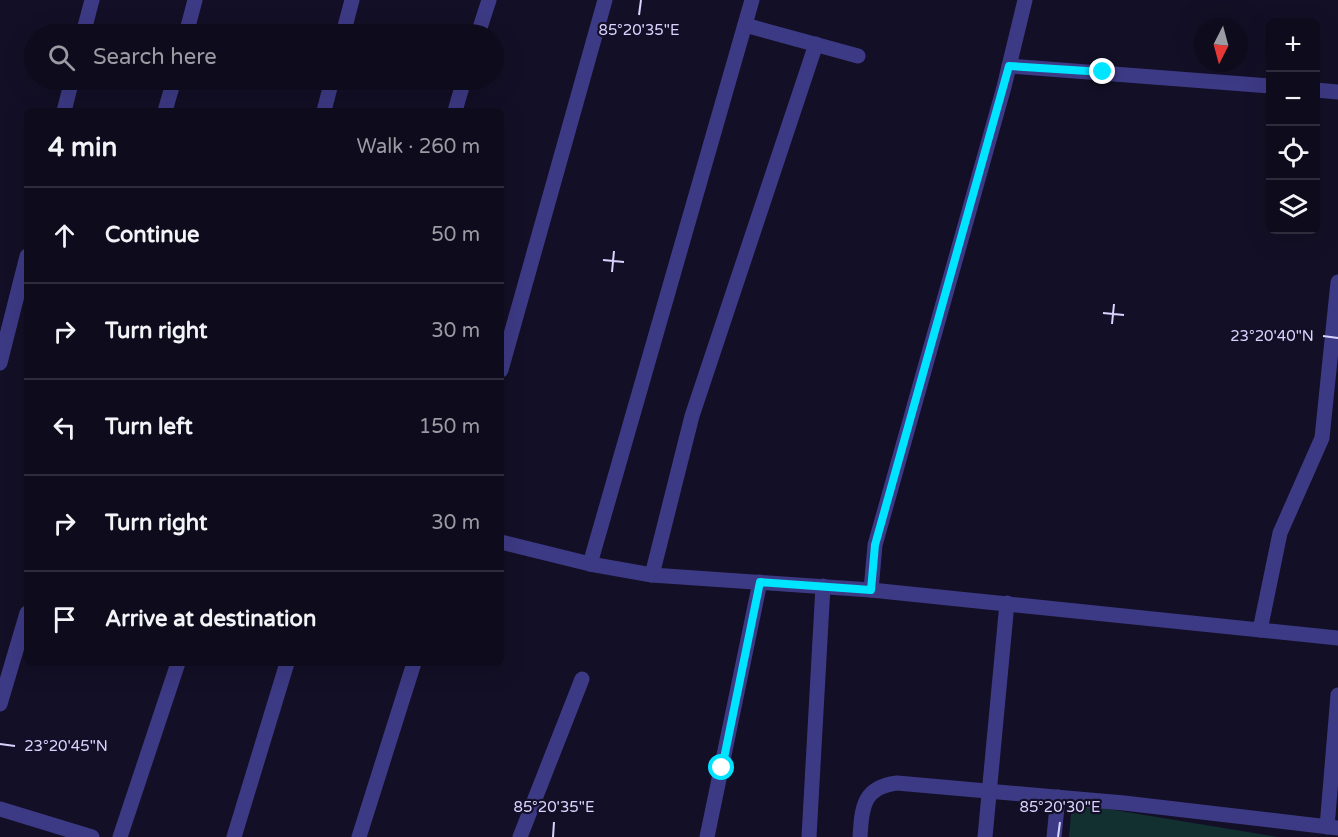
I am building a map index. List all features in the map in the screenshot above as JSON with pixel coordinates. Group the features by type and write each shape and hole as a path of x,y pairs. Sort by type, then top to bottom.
{"street":[{"path":"86,24 92,0"},
{"path":"189,24 195,0"},
{"path":"345,24 351,0"},
{"path":"481,24 489,0"},
{"path":"504,359 605,0"},
{"path":"590,564 752,0"},
{"path":"871,590 875,545 1009,66 1025,0"},
{"path":"745,25 858,56"},
{"path":"652,575 692,416 816,44"},
{"path":"1009,66 1266,86"},
{"path":"65,108 69,90"},
{"path":"166,108 171,90"},
{"path":"325,108 329,90"},
{"path":"456,108 461,90"},
{"path":"1320,90 1338,92"},
{"path":"0,363 24,268"},
{"path":"1260,630 1280,533 1322,438 1338,282"},
{"path":"504,543 590,564 652,575 871,590 1338,638"},
{"path":"708,837 760,582"},
{"path":"809,837 823,586"},
{"path":"985,837 1007,603"},
{"path":"0,704 24,623"},
{"path":"120,837 177,666"},
{"path":"234,837 286,666"},
{"path":"359,837 413,666"},
{"path":"520,837 582,679"},
{"path":"860,837 867,797 879,786 897,783 1058,797 1332,827 1338,695"},
{"path":"1054,837 1058,797"},
{"path":"0,809 92,837"}],"green space":[{"path":"1072,803 1278,837 1069,837"}],"route":[{"path":"722,768 760,582 871,590 875,545 1009,66 1103,72"}]}
